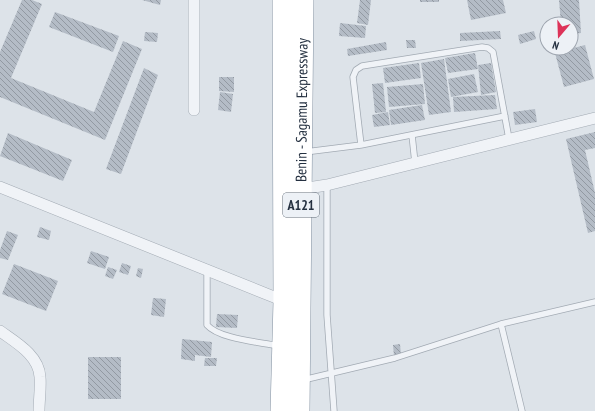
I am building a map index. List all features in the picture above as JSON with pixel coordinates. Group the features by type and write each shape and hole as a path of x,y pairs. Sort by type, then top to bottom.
{"highway":[{"name":"A121","path":"281,411 284,301 283,0"},
{"name":"Benin - Sagamu Expressway","path":"299,411 303,0"}],"street":[{"path":"194,0 194,110"},
{"path":"301,189 327,185 595,118"},
{"path":"0,187 284,301"},
{"path":"0,332 26,350 37,366 40,376 39,411"}],"lane":[{"path":"362,145 353,76 356,70 362,66 482,47 488,48 493,52 510,139"},
{"path":"302,152 362,145 505,116"},
{"path":"412,135 415,163"},
{"path":"327,185 326,298 330,374 334,411"},
{"path":"207,271 207,325 211,330 222,335 282,347"},
{"path":"299,382 395,358 501,324 595,302"},
{"path":"501,324 522,411"}],"building":[{"path":"22,0 32,0 42,4 11,78 94,112 123,41 142,49 105,140 0,97 0,52"},
{"path":"142,0 161,0 160,5"},
{"path":"360,0 371,0 368,25 357,23"},
{"path":"420,0 439,0 439,2 420,2"},
{"path":"467,0 503,0 506,13 471,20"},
{"path":"559,0 579,0 581,33 579,33 579,16 560,16"},
{"path":"55,12 119,36 113,52 49,27"},
{"path":"340,23 366,26 365,38 339,36"},
{"path":"500,31 501,39 460,41 460,33"},
{"path":"534,31 536,39 520,44 518,35"},
{"path":"145,32 158,33 157,42 144,41"},
{"path":"406,40 415,40 416,48 407,48"},
{"path":"386,42 387,50 348,56 347,49"},
{"path":"585,45 594,79 564,87 556,56 579,56 579,47"},
{"path":"475,53 478,69 448,73 445,58"},
{"path":"444,59 451,112 429,115 421,63"},
{"path":"419,63 421,78 385,83 383,68"},
{"path":"491,63 496,92 481,95 478,65"},
{"path":"144,68 158,75 121,174 106,169"},
{"path":"474,74 478,92 451,97 448,79"},
{"path":"219,77 234,77 234,92 219,91"},
{"path":"383,83 386,112 375,113 372,84"},
{"path":"423,84 425,104 389,107 387,87"},
{"path":"220,92 233,94 231,112 218,110"},
{"path":"495,95 497,109 454,112 453,97"},
{"path":"422,105 425,120 391,125 389,110"},
{"path":"535,109 537,122 515,125 513,112"},
{"path":"388,112 390,125 374,127 372,115"},
{"path":"595,132 595,148 585,150 595,193 595,231 588,233 566,139"},
{"path":"8,133 72,160 63,181 0,156"},
{"path":"40,227 51,231 49,240 37,237"},
{"path":"7,231 18,235 8,260 0,258 0,250"},
{"path":"91,251 109,257 105,269 87,263"},
{"path":"122,263 131,266 128,275 119,272"},
{"path":"14,264 58,281 46,311 2,294"},
{"path":"108,267 117,270 113,279 105,276"},
{"path":"138,268 143,269 141,278 136,276"},
{"path":"153,298 166,299 164,317 151,315"},
{"path":"217,314 238,315 237,328 216,327"},
{"path":"182,339 212,342 211,357 195,355 195,361 181,359"},
{"path":"400,344 401,355 394,356 393,345"},
{"path":"88,357 121,357 121,399 88,399"},
{"path":"205,358 217,358 216,366 204,366"}]}
